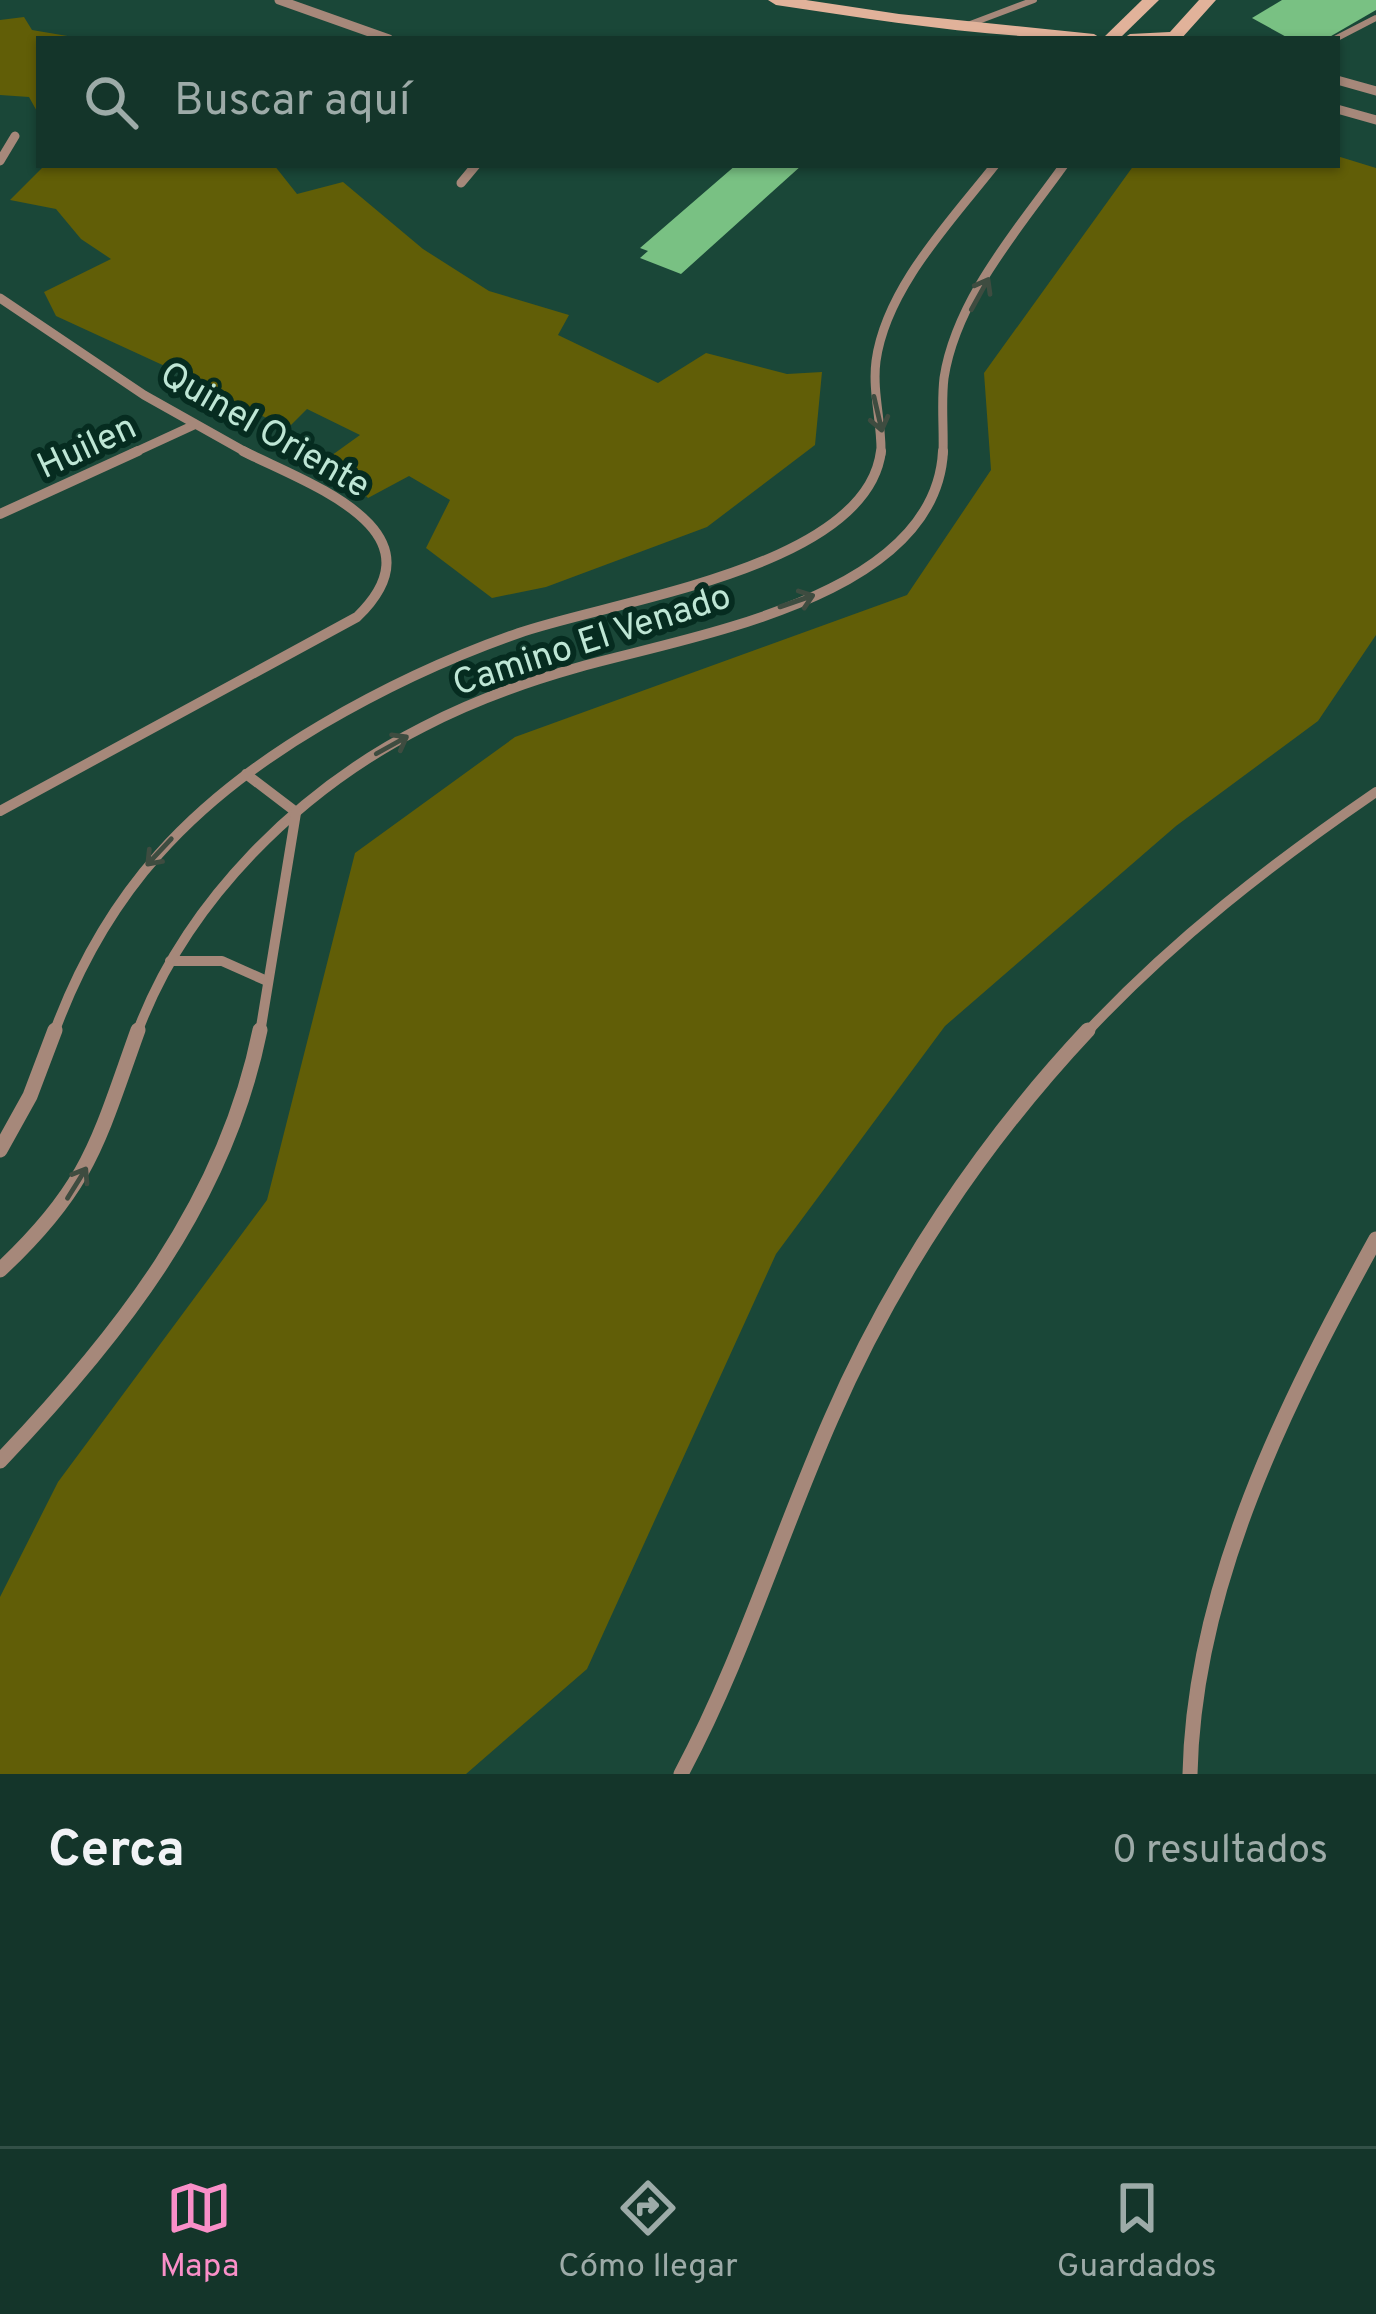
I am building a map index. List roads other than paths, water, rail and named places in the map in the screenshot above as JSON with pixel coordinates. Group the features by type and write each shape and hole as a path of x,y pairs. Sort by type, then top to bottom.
{"street":[{"path":"279,0 381,36"},
{"path":"776,0 1064,36"},
{"path":"1113,36 1151,0"},
{"path":"1179,36 1208,0"},
{"path":"1340,81 1376,91"},
{"path":"1340,111 1376,120"},
{"path":"0,161 15,136"},
{"path":"461,183 474,168"},
{"name":"Camino El Venado","path":"0,1150 35,1092 64,1005 105,921 153,857 246,774 321,722 416,673 567,616 766,558 829,530 851,513 879,476 884,455 874,394 880,341 924,262 993,168"},
{"name":"Camino El Venado","path":"0,1270 52,1221 93,1158 134,1036 170,962 223,887 296,812 336,779 390,745 452,715 564,672 820,593 894,549 915,527 941,480 946,438 942,394 952,349 998,263 1062,168"},
{"name":"Quinel Oriente","path":"0,298 194,425 370,524 389,553 385,586 357,617 0,811"},
{"name":"Huilen","path":"0,514 194,425"},
{"path":"0,1461 127,1318 194,1215 237,1118 296,812 246,774"},
{"path":"681,1774 742,1648 790,1512 835,1408 927,1236 984,1153 1042,1077 1144,968 1272,861 1376,792"},
{"path":"170,962 222,961 267,981"},
{"path":"1190,1774 1187,1743 1192,1701 1242,1535 1306,1376 1376,1239"}],"lane":[{"path":"965,26 994,11 1034,0"},
{"path":"1340,37 1374,21"}]}
